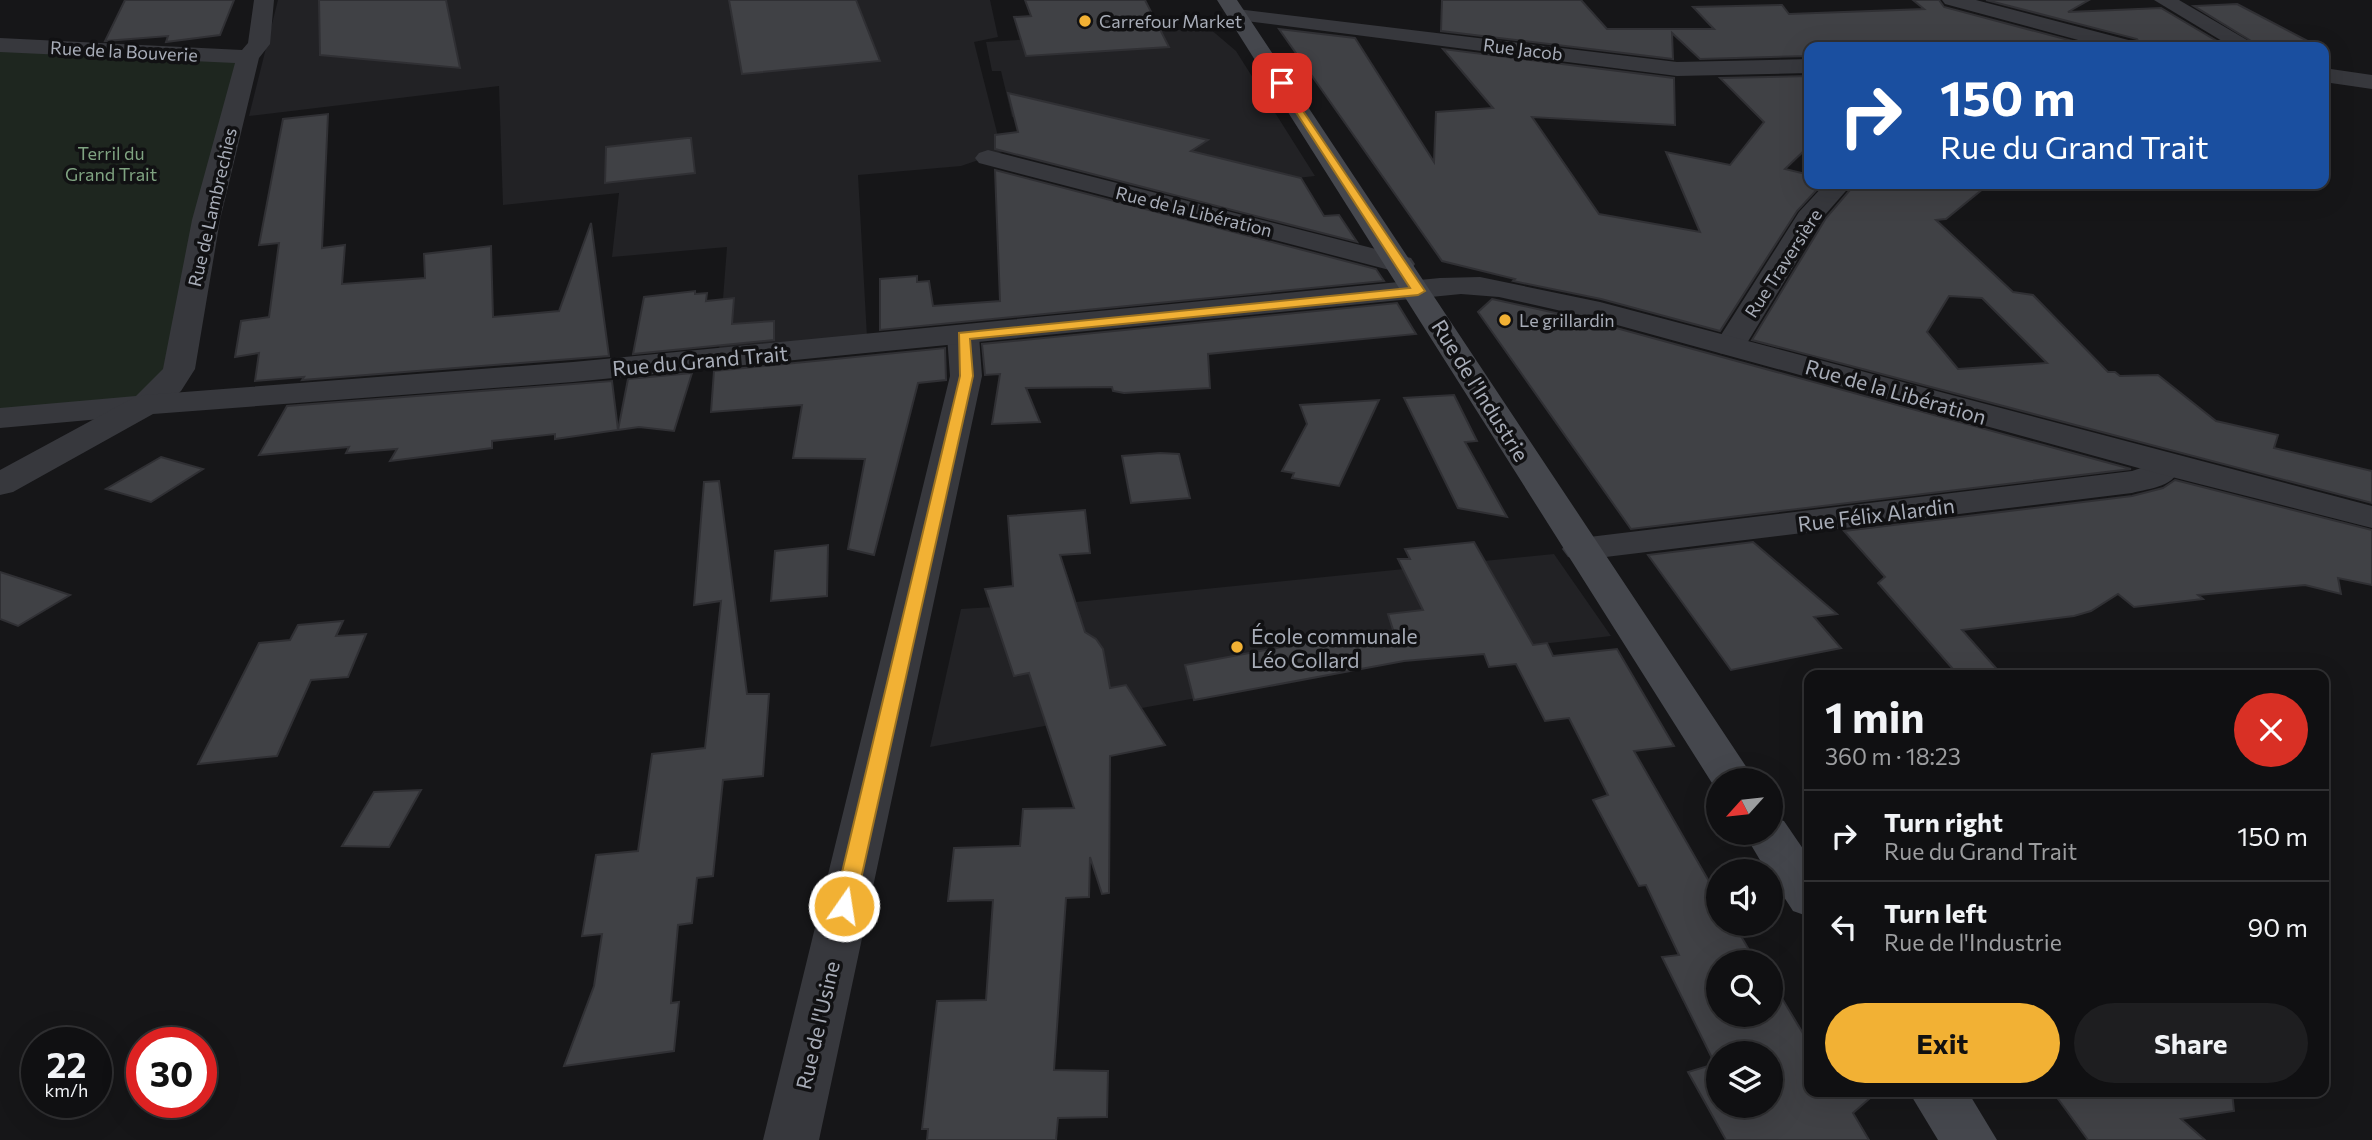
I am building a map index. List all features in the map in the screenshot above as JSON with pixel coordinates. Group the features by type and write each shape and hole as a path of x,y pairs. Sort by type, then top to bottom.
{"main road":[{"name":"Rue de l'Industrie","path":"1232,7 1725,768"},
{"path":"1775,845 1804,889"},
{"path":"1940,1097 1969,1140"}],"street":[{"name":"Rue de Lambrechies","path":"145,405 169,384 179,369 206,220 248,57 259,44 264,0"},
{"path":"1952,0 2109,42"},
{"path":"2164,0 2239,42"},
{"name":"Rue Jacob","path":"1232,7 1677,69 1804,66"},
{"name":"Rue de la Bouverie","path":"0,45 248,57"},
{"path":"2329,76 2372,82"},
{"name":"Rue de la Libération","path":"988,158 1401,264"},
{"name":"Rue Traversière","path":"1730,346 1813,212 1834,189"},
{"name":"Rue de la Libération","path":"1418,291 1453,283 1490,286 1730,346 2162,464 2372,517"},
{"name":"Rue du Grand Trait","path":"0,484 145,405 573,372 1418,291"},
{"name":"Rue de l'Usine","path":"791,1140 967,376 963,336"},
{"path":"0,418 145,405"},
{"name":"Rue Félix Alardin","path":"1581,549 2132,482 2153,477 2161,471 2162,464"}],"shaded area":[{"path":"278,0 990,0 998,37 974,42 1002,152 961,166 858,175 867,337 719,351 727,247 612,257 619,193 503,205 499,86 249,116"},
{"path":"1209,28 1236,51 1315,176 1260,182 1247,174 1012,117 1001,71 992,71 986,42"},
{"name":"École communale Léo Collard","path":"1554,554 1611,636 1402,660 930,747 961,609 1076,602"}],"green space":[{"name":"Terril du Grand Trait","path":"0,45 248,57 179,369 145,405 0,418"}],"building":[{"path":"125,0 234,0 220,35 166,42 168,36 105,41"},
{"path":"319,0 446,0 460,68 320,55"},
{"path":"729,0 856,0 880,61 742,74"},
{"path":"1025,0 1145,0 1169,47 1026,56 1014,17 1031,16"},
{"path":"1442,0 1581,0 1607,29 1714,29 1693,7 1782,5 1789,14 1924,9 1913,0 1939,0 1944,7 2076,42 1804,42 1804,56 1700,59 1672,33 1673,59 1441,31"},
{"path":"1986,0 2089,0 2068,12 2161,8 2219,42 2139,42 2137,39"},
{"path":"2237,4 2309,42 2253,42 2194,6"},
{"path":"1279,29 1355,38 1434,162 1436,112 1493,108 1443,49 1674,78 1675,125 1532,117 1599,214 1700,232 1666,152 1730,165 1764,122 1720,78 1804,76 1804,151 1785,169 1804,174 1804,189 1817,189 1797,211 1720,331 1442,261"},
{"path":"1008,93 1208,140 1191,151 1301,178 1324,216 1339,215 1357,242 995,149 995,135 1018,132"},
{"path":"328,114 322,248 345,245 342,284 425,278 424,254 491,246 493,317 559,311 591,223 609,356 302,380 304,377 255,381 259,353 235,357 241,321 269,317 279,243 259,245 283,119"},
{"path":"691,138 695,173 605,183 606,147"},
{"path":"995,170 1376,269 1384,281 880,330 880,279 917,276 917,282 929,281 933,306 1000,301"},
{"path":"1851,189 1983,189 1946,219 1936,220 2013,292 2033,295 2108,372 2115,372 2120,376 2158,375 2216,421 2278,435 2274,448 2372,471 2372,503 1752,340 1826,218","holes":["1949,296 1982,298 2047,363 1958,369 1927,332"]},
{"path":"695,291 695,294 707,293 706,301 734,298 732,324 774,321 774,340 633,354 644,297"},
{"path":"1492,299 1587,320 2131,469 1631,529 1478,312"},
{"path":"1397,303 1416,334 1208,354 1210,388 1124,393 1113,391 1112,387 1026,388 1040,422 992,424 1000,374 985,375 982,344"},
{"path":"945,348 946,380 918,383 874,555 848,549 865,459 793,458 802,405 711,412 714,371"},
{"path":"692,373 674,431 639,427 618,430 628,379"},
{"path":"612,381 618,430 555,439 555,434 492,441 492,448 390,461 397,449 346,453 349,447 259,455 287,406"},
{"path":"1454,395 1477,441 1465,442 1507,517 1458,508 1404,398"},
{"path":"1379,400 1339,486 1292,478 1294,473 1282,471 1307,424 1300,405"},
{"path":"1179,454 1190,498 1131,503 1122,456"},
{"path":"161,457 203,469 151,502 106,489"},
{"path":"2175,480 2372,530 2372,585 2338,578 2341,594 2305,585 2198,595 2203,599 2134,607 2118,594 2091,611 2074,616 1962,630 1998,670 1954,670 1878,583 1885,577 1844,531 2132,496 2163,488"},
{"path":"719,481 747,694 769,694 763,776 723,780 713,876 697,878 692,923 678,925 671,1003 679,1002 674,1051 564,1066 594,986 602,934 582,936 596,855 638,851 652,754 705,748 721,601 694,605 704,482"},
{"path":"1085,510 1090,553 1060,555 1085,632 1096,639 1103,649 1110,688 1126,685 1165,745 1110,756 1109,893 1102,894 1090,857 1089,897 1066,898 1054,1070 1108,1071 1107,1117 1058,1118 1056,1140 927,1140 928,1129 922,1129 937,1001 986,1000 993,900 948,901 954,848 1020,846 1023,809 1074,808 1029,673 1014,676 985,589 1013,586 1008,516"},
{"path":"1474,542 1533,645 1547,643 1553,656 1617,649 1674,746 1634,751 1706,876 1706,936 1741,936 1749,950 1706,950 1706,1027 1783,1027 1783,1000 1804,1035 1804,1097 1871,1097 1853,1113 1869,1140 1726,1140 1714,1118 1783,1118 1783,1041 1706,1041 1706,1046 1662,957 1679,955 1646,885 1639,886 1593,800 1608,795 1569,718 1545,721 1516,664 1489,667 1484,654 1404,661 1194,700 1185,665 1303,643 1394,633 1388,614 1423,610 1398,559 1410,559 1405,549"},
{"path":"1753,542 1837,614 1814,617 1841,648 1731,670 1648,555"},
{"path":"828,545 827,596 771,601 775,551"},
{"path":"0,572 70,595 18,626 0,619"},
{"path":"343,621 336,636 366,634 348,677 311,680 277,756 198,764 259,643 290,640 298,625"},
{"path":"421,790 389,847 342,846 374,792"},
{"path":"1706,1067 1706,1104 1688,1072"},
{"path":"2057,1097 2233,1097 2234,1111 2181,1119 2205,1140 2088,1140"}],"place":[{"name":"Carrefour Market","path":"1085,21"},
{"name":"Le grillardin","path":"1505,320"},
{"name":"École communale Léo Collard","path":"1237,647"}],"route":[{"path":"844,906 967,376 963,336 1418,291 1282,83"}]}
